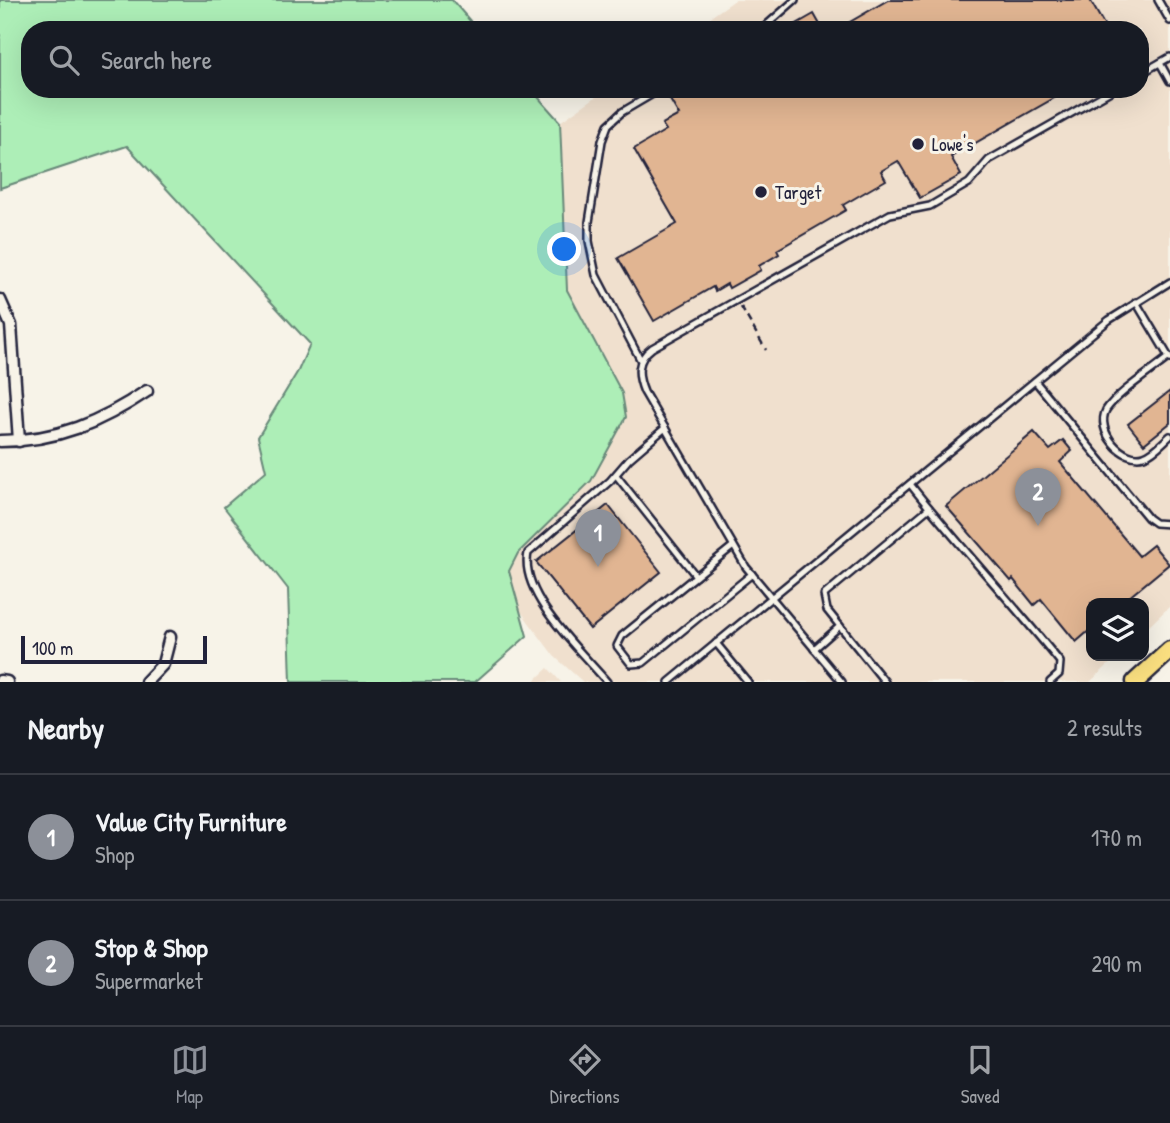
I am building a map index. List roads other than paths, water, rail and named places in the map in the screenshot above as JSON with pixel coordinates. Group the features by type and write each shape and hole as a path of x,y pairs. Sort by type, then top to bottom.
{"highway":[{"path":"1135,682 1169,650"}],"street":[{"path":"0,300 11,325 19,441"},
{"path":"0,442 19,441 78,429 116,412 148,391"},
{"path":"146,682 163,664 170,637"},
{"path":"0,681 7,682"}],"lane":[{"path":"771,21 795,0"},
{"path":"1158,0 1170,21"},
{"path":"1149,70 1170,57"},
{"path":"1160,64 1170,81"},
{"path":"646,98 622,112 608,125 602,141 589,222 589,241 596,275 640,359 642,385 732,547 842,682"},
{"path":"640,359 652,348 892,213 930,206 969,183 989,160 1098,98"},
{"path":"669,682 1035,381 1136,302 1170,282"},
{"path":"1136,302 1169,358 1108,408 1104,424 1111,441 1126,454 1135,457 1148,455 1170,436"},
{"path":"1035,381 1148,518 1155,523 1170,524"},
{"path":"607,682 536,595 529,580 526,561 533,545 616,475 665,428"},
{"path":"616,475 696,576"},
{"path":"910,484 971,560 1002,589 1060,662 1059,674 1050,682"},
{"path":"883,681 827,610 824,595 929,508"},
{"path":"732,547 617,641 617,646 631,664 643,663 752,573"},
{"path":"814,649 840,626"},
{"path":"716,643 747,682"}],"place":[{"name":"Lowe's","path":"918,144"},
{"name":"Target","path":"761,192"},
{"name":"Stop & Shop","path":"1038,526"},
{"name":"Value City Furniture","path":"598,567"}]}
